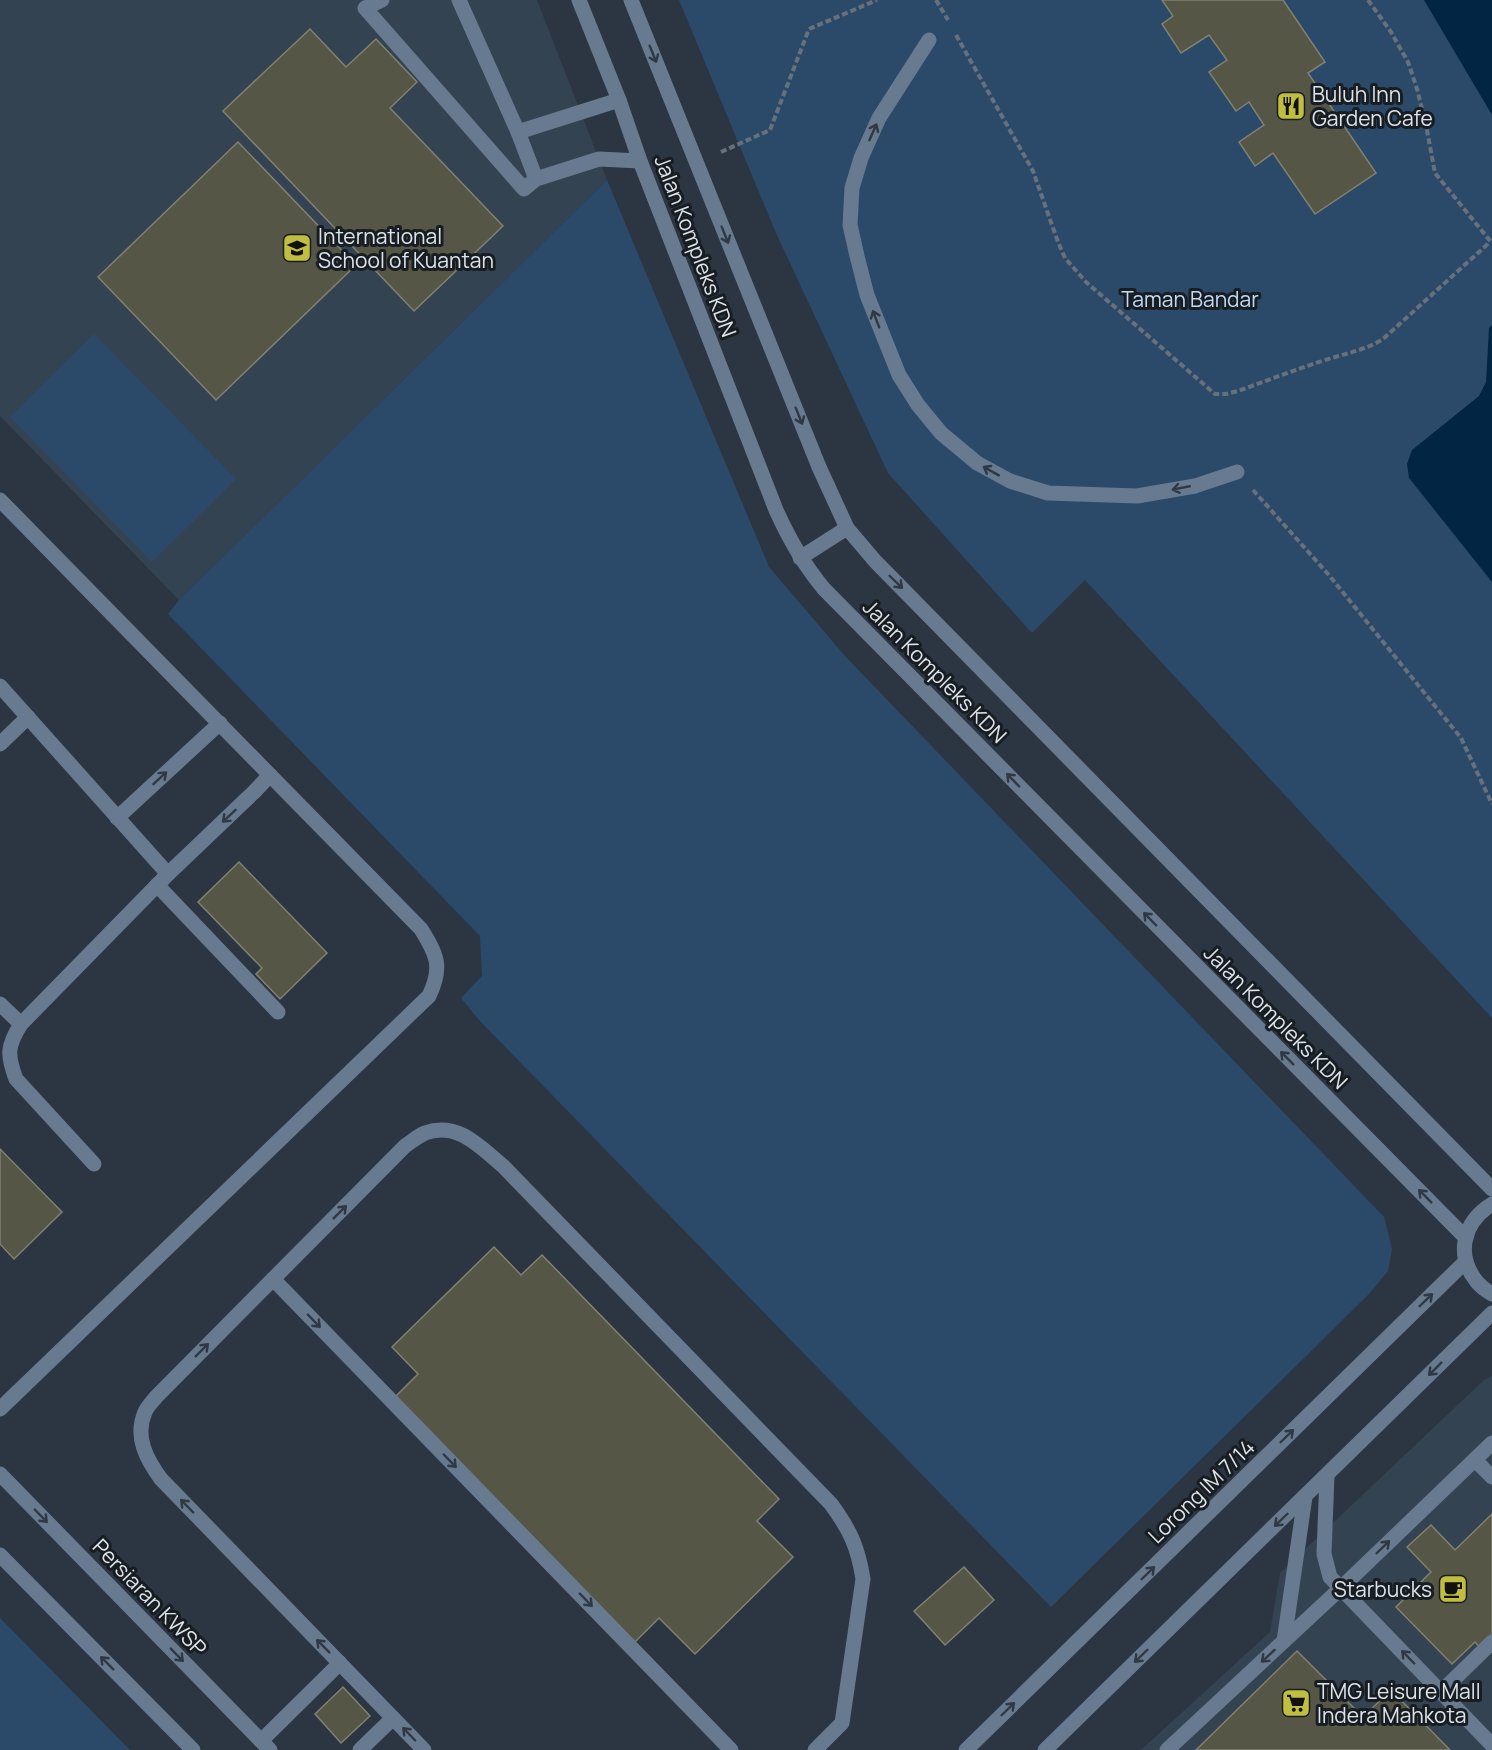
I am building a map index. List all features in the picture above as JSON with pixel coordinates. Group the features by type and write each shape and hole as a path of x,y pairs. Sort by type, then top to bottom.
{"street":[{"path":"382,0 365,8 524,189 536,179 598,159 640,161"},
{"path":"459,0 518,132 536,179"},
{"name":"Jalan Kompleks KDN","path":"579,0 776,510 800,558 824,589 1466,1238"},
{"name":"Jalan Kompleks KDN","path":"631,0 819,467 847,528 875,561 1492,1189"},
{"path":"929,40 879,118 861,158 852,188 850,225 867,295 899,375 918,405 941,433 977,463 1010,481 1048,493 1137,496 1194,486 1237,472"},
{"path":"518,132 619,100"},
{"path":"0,500 421,929 433,948 438,965 436,982 429,996 0,1409"},
{"path":"800,558 847,528"},
{"path":"0,686 117,818 163,879 278,1012"},
{"path":"0,744 28,717"},
{"path":"117,818 219,723"},
{"path":"94,1164 16,1079 9,1052 13,1037 21,1024 163,879 270,775"},
{"path":"0,1004 21,1024"},
{"path":"424,1750 161,1479 149,1463 142,1446 140,1428 145,1411 156,1397 405,1146 425,1133 445,1130 460,1132 496,1160 831,1504 846,1524 855,1543 863,1579 842,1723 815,1750"},
{"path":"1492,1204 1479,1212 1471,1224 1464,1251 1469,1271 1478,1285 1492,1294"},
{"name":"Lorong IM 7/14","path":"966,1750 1466,1261"},
{"path":"273,1279 731,1750"},
{"path":"1045,1750 1492,1313"},
{"path":"1167,1750 1492,1443"},
{"path":"1475,1460 1492,1477"},
{"path":"1328,1475 1324,1554 1330,1577 1492,1745"},
{"name":"Persiaran KWSP","path":"2,1481 266,1746"},
{"path":"1284,1641 1305,1497"},
{"path":"0,1555 193,1750"},
{"path":"1441,1692 1492,1642"},
{"path":"266,1746 340,1663"},
{"path":"360,1750 393,1718"}],"path":[{"path":"696,163 770,130 809,29 877,0"},
{"path":"936,0 1033,171 1065,258 1086,282 1215,394 1238,391 1324,360 1374,345 1491,242 1435,173 1426,125 1408,62 1391,32 1368,0"},
{"path":"1237,472 1328,574 1461,738 1492,804"}],"shaded area":[{"name":"International School of Kuantan","path":"0,0 537,0 607,180 179,600 0,416"},
{"path":"1424,0 1492,0 1492,115"},
{"path":"1492,325 1492,582 1409,478 1407,464 1412,450 1479,396 1486,382 1489,328"},
{"path":"1492,1376 1492,1750 1141,1750 1270,1632 1280,1573 1484,1380"}],"green space":[{"name":"Taman Bandar","path":"679,0 1492,0 1492,1018 1085,580 1032,633 888,473 776,233"},
{"path":"607,180 769,567 845,656 1384,1217 1392,1249 1388,1271 1368,1295 1051,1607 479,1020 461,998 482,976 480,936 168,614 179,600"},
{"path":"94,334 236,479 152,562 10,417"},
{"path":"0,1618 130,1750 0,1750"}],"building":[{"name":"Buluh Inn Garden Cafe","path":"1162,0 1283,0 1325,62 1308,73 1376,173 1315,214 1273,153 1255,166 1239,142 1264,125 1249,102 1236,111 1209,72 1227,60 1209,35 1181,53 1162,24 1173,16"},
{"path":"310,29 346,67 376,39 417,82 390,108 503,226 414,311 223,111"},
{"path":"238,142 356,265 216,400 98,277"},
{"path":"239,862 327,953 280,999 256,974 262,968 198,902"},
{"path":"0,1149 62,1212 14,1259 0,1244"},
{"path":"494,1247 521,1275 542,1255 779,1499 757,1521 793,1557 695,1654 659,1618 634,1643 395,1397 418,1374 392,1347"},
{"name":"Starbucks","path":"1492,1514 1492,1650 1487,1655 1475,1642 1452,1664 1396,1607 1431,1572 1407,1547 1431,1525 1455,1550"},
{"path":"964,1567 994,1600 945,1645 914,1611"},
{"name":"TMG Leisure Mall Indera Mahkota","path":"1297,1651 1363,1717 1391,1690 1450,1750 1196,1750"},
{"path":"343,1687 370,1716 341,1743 315,1714"}],"place":[{"name":"Buluh Inn Garden Cafe","path":"1291,106"},
{"name":"International School of Kuantan","path":"297,248"},
{"name":"Starbucks","path":"1453,1589"},
{"name":"TMG Leisure Mall Indera Mahkota","path":"1296,1703"}]}
